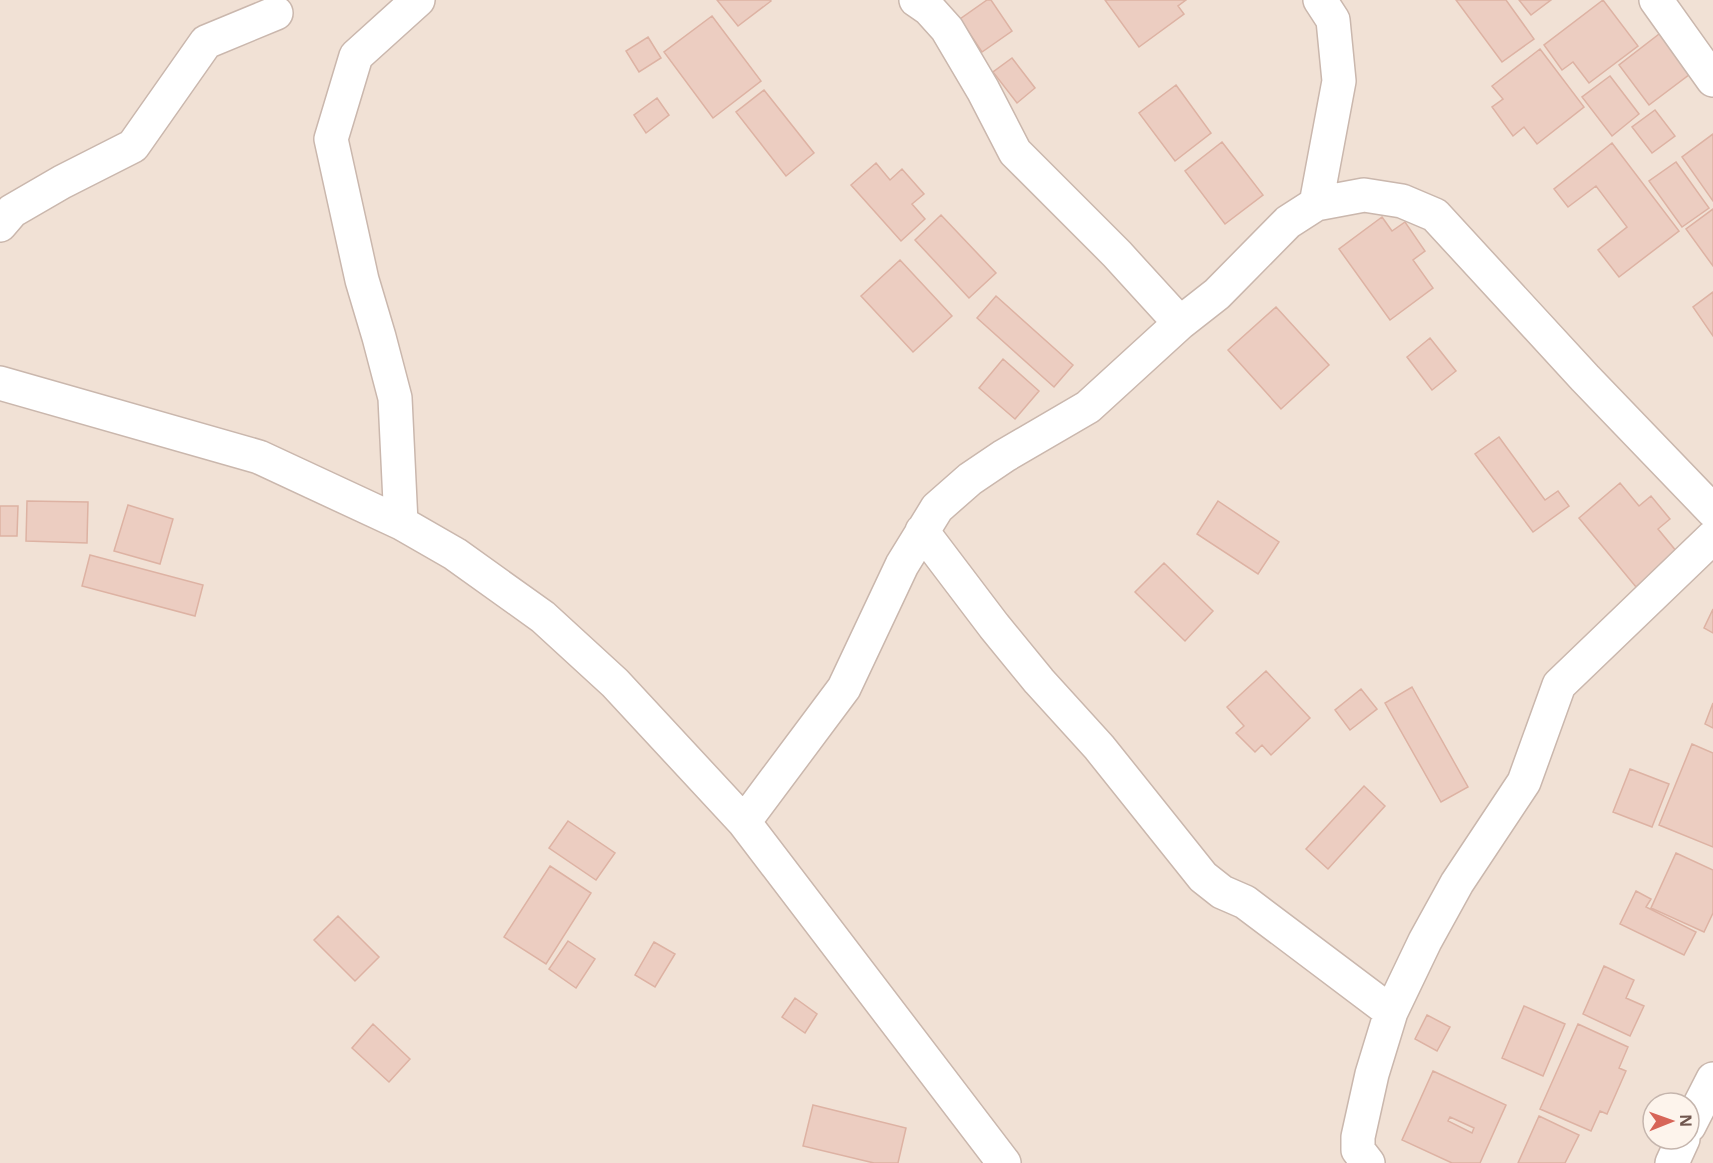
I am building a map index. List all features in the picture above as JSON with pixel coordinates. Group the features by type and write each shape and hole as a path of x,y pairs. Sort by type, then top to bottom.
{"street":[{"path":"401,523 395,399 362,280 331,139 356,56 418,0"},
{"path":"916,0 929,9 946,29 983,90 1015,152 1117,254 1180,323"},
{"path":"1317,204 1339,81 1333,20 1320,0"},
{"path":"1656,0 1713,80"},
{"path":"0,225 12,211 133,146 206,42 276,13"},
{"path":"744,822 844,688 902,565 937,508 970,479 1030,440 1088,407 1180,323 1217,294 1288,222 1317,204 1364,195 1402,201 1435,214 1585,378 1713,511"},
{"path":"0,383 260,457 401,523 455,554 543,617 615,683 744,822 1004,1163"},
{"path":"922,531 994,626 1039,681 1099,747 1203,877 1222,892 1245,902 1391,1012"},
{"path":"1368,1163 1358,1150 1358,1137 1372,1074 1391,1012 1425,940 1457,884 1524,782 1560,685 1713,537"},
{"path":"1701,1102 1713,1079"}],"shaded area":[{"path":"0,0 1713,0 1713,1163 0,1163"}],"building":[{"path":"717,0 770,0 771,1 738,26"},
{"path":"987,0 991,0 1012,31 982,52 960,19"},
{"path":"1105,0 1186,0 1178,6 1184,14 1139,47"},
{"path":"1456,0 1506,0 1534,39 1502,62"},
{"path":"1519,0 1551,0 1531,15"},
{"path":"1603,0 1638,46 1589,83 1573,62 1562,70 1544,45"},
{"path":"712,16 761,81 713,118 664,52"},
{"path":"1663,31 1694,71 1649,105 1619,65"},
{"path":"648,37 661,58 639,72 626,51"},
{"path":"1540,49 1584,107 1537,144 1524,127 1513,136 1492,107 1503,99 1492,86"},
{"path":"1012,58 1035,88 1017,103 993,72"},
{"path":"1610,76 1639,114 1612,136 1582,97"},
{"path":"1176,85 1211,133 1175,161 1139,113"},
{"path":"764,90 814,153 786,176 736,112"},
{"path":"657,98 669,115 646,133 634,115"},
{"path":"1655,110 1675,136 1652,153 1632,127"},
{"path":"1713,134 1713,201 1682,157"},
{"path":"1222,142 1263,195 1225,224 1185,171"},
{"path":"1612,143 1679,231 1619,277 1598,250 1627,227 1596,186 1568,207 1554,189"},
{"path":"1676,162 1709,208 1682,227 1649,181"},
{"path":"876,163 890,180 902,169 924,194 912,204 925,219 901,241 851,185"},
{"path":"1713,209 1713,266 1686,229"},
{"path":"941,215 996,273 969,298 915,240"},
{"path":"1382,217 1392,231 1405,222 1425,251 1413,260 1433,288 1390,320 1339,249"},
{"path":"900,260 952,316 913,352 861,296"},
{"path":"1713,292 1713,336 1693,307"},
{"path":"996,296 1073,365 1054,387 977,318"},
{"path":"1276,307 1329,365 1281,409 1228,350"},
{"path":"1430,338 1456,371 1432,390 1407,357"},
{"path":"1003,359 1039,391 1015,419 979,388"},
{"path":"1499,437 1545,500 1558,491 1569,506 1533,532 1475,454"},
{"path":"1620,483 1639,506 1651,496 1670,519 1658,529 1677,552 1636,587 1579,518"},
{"path":"27,501 88,502 87,543 26,541"},
{"path":"1218,501 1279,542 1258,574 1197,534"},
{"path":"128,505 173,519 160,564 114,551"},
{"path":"0,506 18,506 17,536 0,536"},
{"path":"90,555 203,585 195,616 82,586"},
{"path":"1164,563 1213,611 1185,641 1135,592"},
{"path":"1713,609 1713,633 1704,628"},
{"path":"1266,671 1310,718 1271,755 1262,745 1255,752 1236,733 1244,726 1227,707"},
{"path":"1412,687 1468,787 1441,802 1385,703"},
{"path":"1361,689 1377,709 1350,730 1335,710"},
{"path":"1713,703 1713,728 1705,724"},
{"path":"1692,744 1713,753 1713,847 1659,825"},
{"path":"1630,769 1669,784 1652,827 1613,812"},
{"path":"1364,786 1385,806 1328,869 1306,849"},
{"path":"568,821 615,853 596,880 549,848"},
{"path":"1676,853 1713,870 1713,913 1704,932 1651,908"},
{"path":"550,866 591,893 546,964 504,937"},
{"path":"1636,891 1651,899 1646,907 1696,932 1684,955 1620,924"},
{"path":"338,916 379,957 355,981 314,940"},
{"path":"568,941 595,959 576,988 549,969"},
{"path":"654,942 675,954 655,987 635,975"},
{"path":"1604,966 1634,980 1626,998 1644,1006 1630,1036 1583,1014"},
{"path":"795,998 817,1014 805,1033 782,1017"},
{"path":"1524,1006 1565,1024 1543,1076 1502,1058"},
{"path":"1427,1015 1450,1027 1437,1051 1415,1039"},
{"path":"373,1024 410,1059 389,1082 352,1048"},
{"path":"1578,1024 1628,1047 1619,1068 1626,1071 1607,1114 1600,1111 1591,1131 1540,1109"},
{"path":"1433,1071 1506,1105 1480,1163 1452,1163 1402,1140","holes":["1450,1117 1474,1128 1472,1133 1448,1121"]},
{"path":"813,1105 906,1128 898,1163 874,1163 803,1146"},
{"path":"1539,1116 1579,1135 1565,1163 1518,1163"}]}
